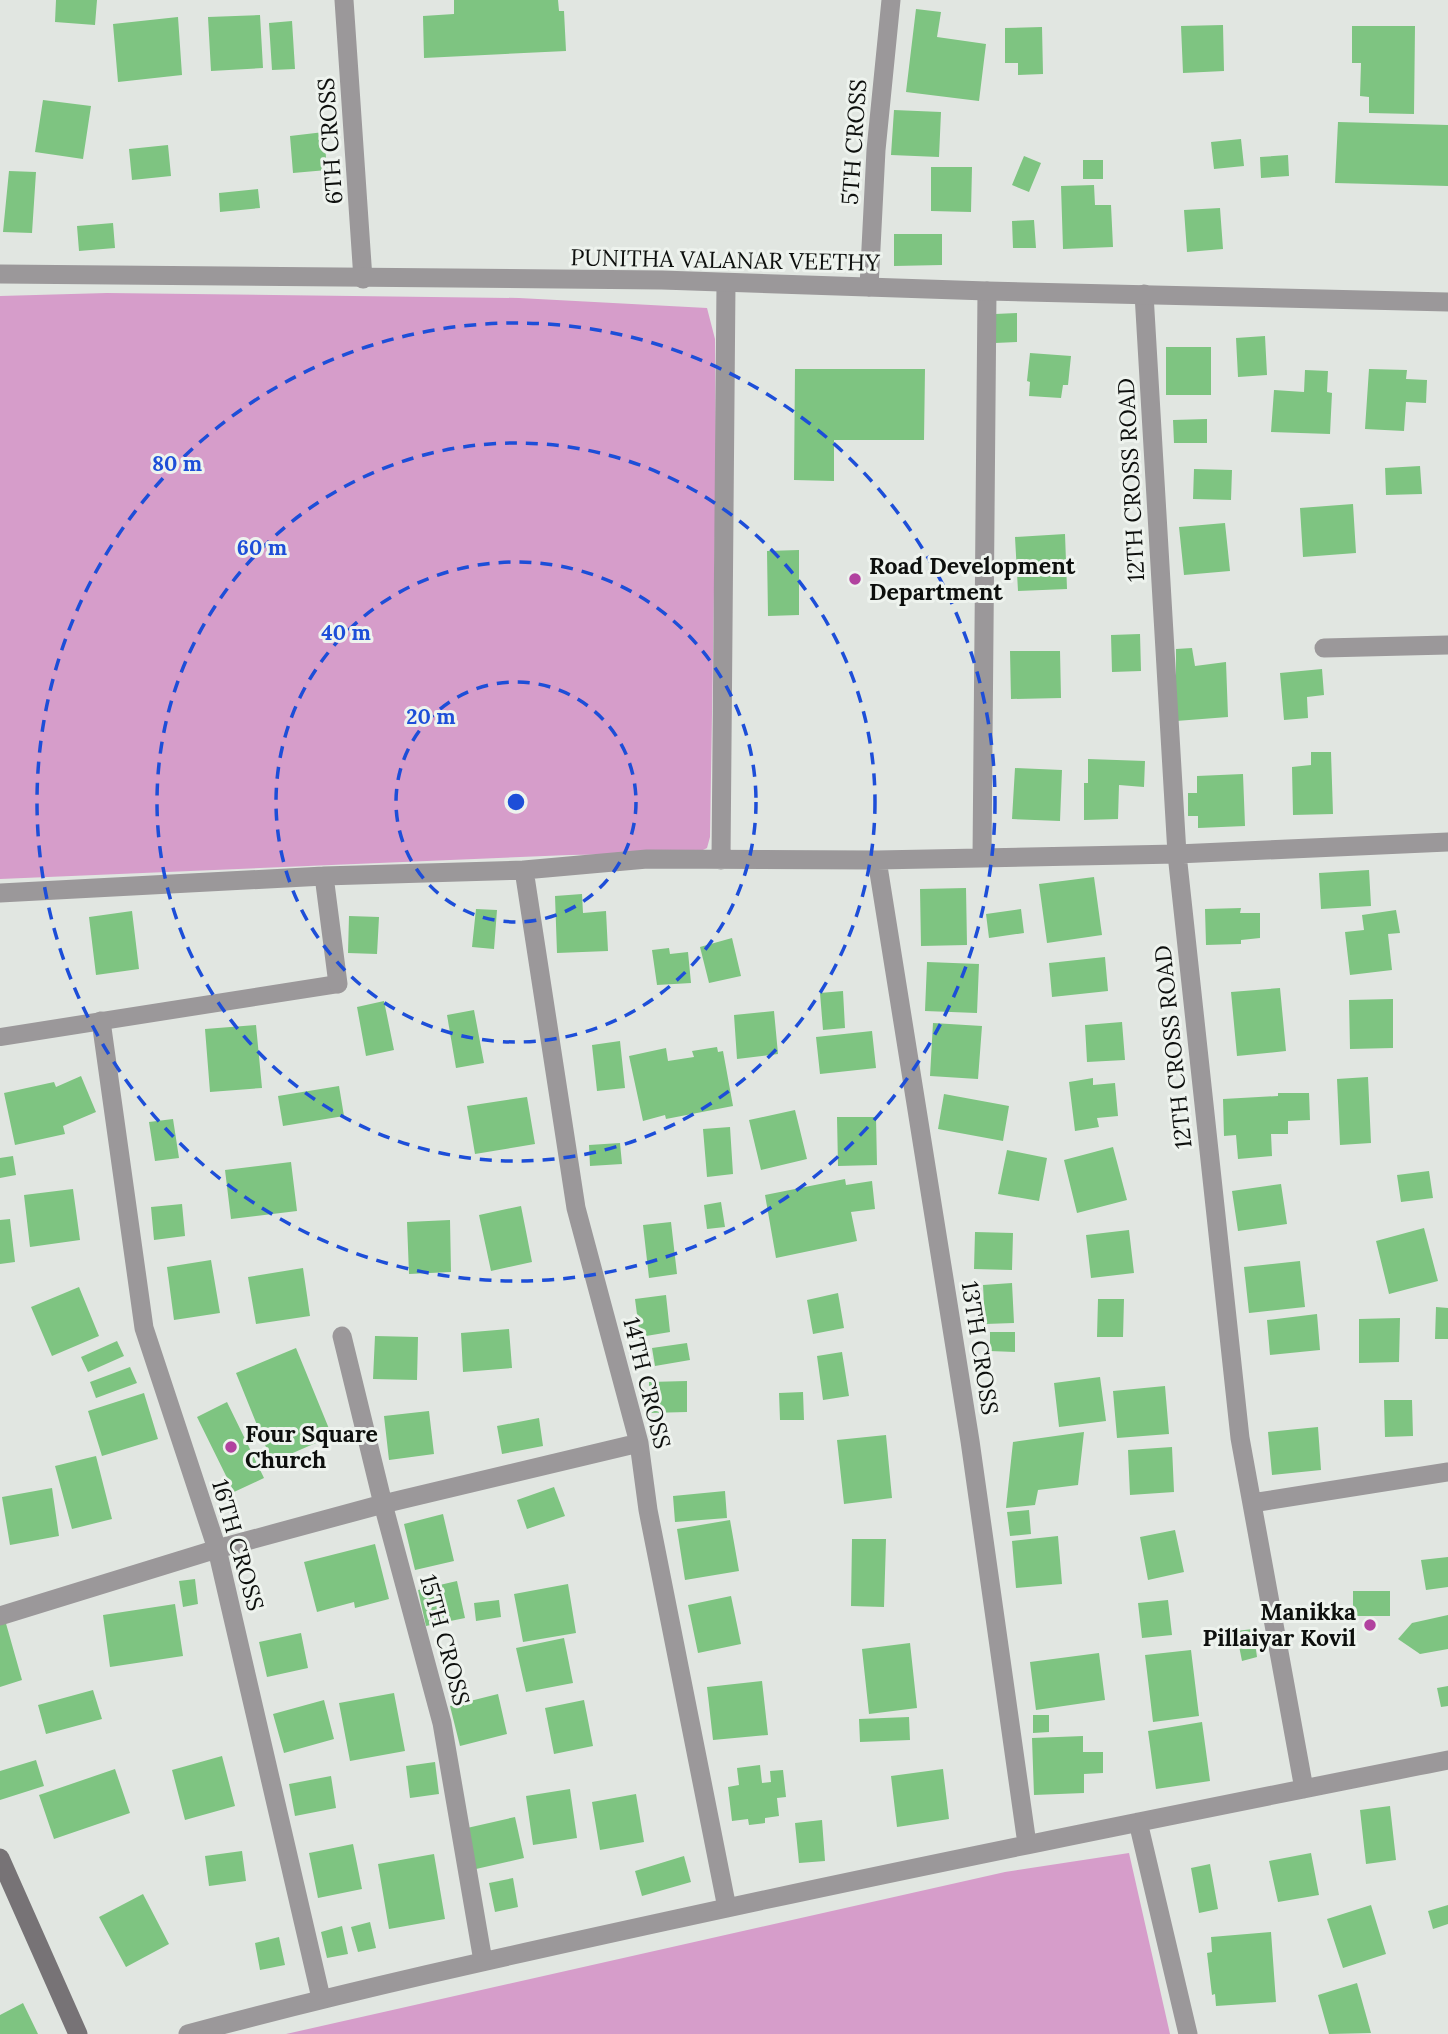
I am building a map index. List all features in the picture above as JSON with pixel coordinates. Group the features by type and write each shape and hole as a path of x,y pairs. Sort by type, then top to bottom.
{"main road":[{"path":"0,1858 78,2034"}],"street":[{"name":"6TH CROSS","path":"344,0 363,279"},
{"name":"5TH CROSS","path":"869,288 876,150 891,0"},
{"name":"PUNITHA VALANAR VEETHY","path":"0,274 662,280 987,292 1448,302"},
{"path":"721,860 726,283"},
{"path":"982,858 987,292"},
{"name":"12TH CROSS ROAD","path":"1144,294 1177,854 1240,1438 1304,1789"},
{"path":"1324,648 1448,645"},
{"path":"0,893 324,876 524,870 647,859 877,860 1177,854 1448,842"},
{"name":"13TH CROSS","path":"877,860 970,1441 1027,1844"},
{"name":"14TH CROSS","path":"524,870 576,1208 639,1443 648,1510 727,1908"},
{"path":"324,876 338,984"},
{"name":"16TH CROSS","path":"101,1021 145,1328 217,1549 321,1998"},
{"name":"15TH CROSS","path":"342,1336 383,1504 442,1723 483,1961"},
{"path":"0,1616 217,1549 383,1504 639,1443"},
{"path":"1252,1503 1448,1472"},
{"path":"188,2034 321,1998 483,1961 1027,1844 1448,1760"},
{"path":"1138,1822 1188,2034"}],"lane":[{"path":"0,1037 338,984"}],"shaded area":[{"path":"107,293 519,298 707,308 715,339 716,467 710,837 707,848 697,853 569,855 0,879 0,296"},
{"path":"1129,1853 1170,2034 286,2034 1005,1872"}],"building":[{"path":"56,0 97,0 95,25 55,22"},
{"path":"454,0 558,0 559,11 564,11 566,51 424,58 423,16 454,14"},
{"path":"916,9 941,12 937,37 986,44 979,101 906,92"},
{"path":"260,15 263,68 211,71 208,17"},
{"path":"178,17 182,75 118,82 113,24"},
{"path":"292,21 295,69 272,70 269,23"},
{"path":"1223,25 1224,71 1183,73 1181,26"},
{"path":"1352,26 1415,26 1414,114 1369,113 1369,97 1360,96 1361,63 1352,63"},
{"path":"1042,27 1043,74 1018,75 1018,63 1005,63 1005,28"},
{"path":"43,100 91,106 83,159 35,152"},
{"path":"894,110 941,112 939,157 891,155"},
{"path":"1338,122 1448,125 1448,186 1335,183"},
{"path":"324,132 327,170 293,173 290,136"},
{"path":"1241,139 1244,166 1214,169 1211,142"},
{"path":"168,145 171,176 132,180 129,149"},
{"path":"1288,155 1289,176 1261,178 1260,157"},
{"path":"1024,156 1041,163 1029,192 1012,185"},
{"path":"1083,160 1103,160 1103,179 1083,179"},
{"path":"931,167 972,167 971,212 931,211"},
{"path":"9,171 36,172 32,233 3,232"},
{"path":"1094,185 1095,205 1111,205 1113,247 1063,249 1061,186"},
{"path":"258,189 260,208 220,212 219,193"},
{"path":"1220,208 1223,249 1187,252 1184,210"},
{"path":"1034,220 1036,248 1013,248 1012,221"},
{"path":"113,223 115,248 79,251 77,226"},
{"path":"894,234 942,234 942,265 894,266"},
{"path":"1017,313 1017,342 995,343 995,314"},
{"path":"1265,336 1267,375 1238,377 1236,338"},
{"path":"1166,347 1211,347 1211,395 1166,395"},
{"path":"1030,353 1071,356 1068,385 1063,385 1061,398 1029,396 1030,382 1027,381"},
{"path":"795,369 925,369 924,440 834,440 834,481 794,480"},
{"path":"1369,369 1407,370 1406,379 1427,380 1426,403 1406,402 1404,431 1365,429"},
{"path":"1305,370 1328,371 1327,392 1332,393 1330,434 1271,432 1274,390 1304,392"},
{"path":"1207,419 1207,443 1174,443 1173,420"},
{"path":"1420,466 1422,494 1386,495 1385,468"},
{"path":"1194,469 1232,470 1231,500 1193,499"},
{"path":"1353,504 1356,553 1303,557 1300,508"},
{"path":"1225,523 1230,571 1184,575 1179,527"},
{"path":"1065,534 1067,589 1018,591 1015,537"},
{"path":"799,550 799,615 768,616 767,551"},
{"path":"1140,634 1141,671 1112,672 1111,635"},
{"path":"1192,648 1195,666 1226,662 1228,717 1176,721 1176,649"},
{"path":"1010,651 1060,651 1061,698 1011,699"},
{"path":"1322,669 1324,695 1307,697 1308,718 1284,720 1280,673"},
{"path":"1311,752 1331,752 1333,814 1293,815 1292,767 1311,765"},
{"path":"1088,759 1145,761 1144,787 1119,785 1118,819 1084,820 1084,783 1088,783"},
{"path":"1015,768 1062,770 1060,821 1012,819"},
{"path":"1243,774 1245,826 1198,828 1198,816 1188,816 1188,793 1197,793 1197,776"},
{"path":"1369,870 1371,906 1321,909 1319,873"},
{"path":"1094,877 1102,935 1047,943 1039,884"},
{"path":"966,888 967,945 921,946 920,889"},
{"path":"582,894 583,913 606,911 608,951 557,953 555,896"},
{"path":"1241,908 1240,913 1260,913 1260,938 1241,940 1241,944 1206,945 1205,909"},
{"path":"476,909 497,910 494,949 472,947"},
{"path":"1021,909 1024,933 989,938 986,914"},
{"path":"1396,910 1400,933 1388,934 1392,970 1350,975 1345,932 1364,930 1362,915"},
{"path":"132,911 139,969 96,975 89,917"},
{"path":"349,916 379,917 377,954 348,953"},
{"path":"732,938 741,976 709,983 700,947"},
{"path":"669,948 670,954 688,952 691,983 657,985 652,950"},
{"path":"1105,957 1108,991 1052,997 1049,963"},
{"path":"927,962 979,964 977,1013 925,1011"},
{"path":"1280,988 1286,1051 1237,1056 1231,992"},
{"path":"843,991 845,1028 823,1030 820,993"},
{"path":"1393,999 1393,1048 1350,1049 1349,1000"},
{"path":"384,1001 394,1050 366,1056 357,1007"},
{"path":"474,1010 484,1063 456,1068 447,1015"},
{"path":"774,1011 778,1054 737,1059 734,1015"},
{"path":"1122,1022 1125,1060 1087,1062 1085,1025"},
{"path":"933,1023 982,1026 978,1079 930,1076"},
{"path":"256,1025 262,1088 210,1092 205,1029"},
{"path":"872,1031 876,1068 820,1074 816,1037"},
{"path":"620,1041 625,1088 597,1091 592,1045"},
{"path":"717,1047 718,1052 723,1051 733,1106 666,1119 665,1115 643,1121 629,1056 666,1048 668,1061 694,1057 692,1051"},
{"path":"81,1076 96,1112 63,1126 65,1134 15,1145 4,1093 54,1082 56,1087"},
{"path":"1368,1077 1371,1143 1340,1145 1337,1079"},
{"path":"1093,1078 1093,1085 1115,1083 1118,1116 1097,1118 1099,1127 1075,1131 1069,1082"},
{"path":"339,1086 344,1116 283,1126 278,1096"},
{"path":"1278,1093 1309,1093 1310,1120 1288,1121 1288,1134 1271,1134 1272,1156 1238,1159 1236,1135 1224,1136 1223,1099 1278,1096"},
{"path":"944,1094 1009,1106 1003,1141 938,1129"},
{"path":"527,1097 535,1144 475,1154 467,1106"},
{"path":"795,1110 807,1159 761,1170 749,1120"},
{"path":"837,1117 876,1117 877,1165 838,1166"},
{"path":"173,1119 179,1158 155,1161 149,1122"},
{"path":"730,1127 733,1174 707,1177 703,1129"},
{"path":"620,1143 622,1164 590,1166 589,1145"},
{"path":"1113,1147 1127,1200 1077,1213 1064,1160"},
{"path":"1007,1150 1047,1158 1039,1201 998,1194"},
{"path":"13,1156 16,1175 0,1178 0,1158"},
{"path":"291,1162 297,1211 231,1219 225,1170"},
{"path":"1429,1171 1433,1198 1401,1202 1397,1175"},
{"path":"845,1179 846,1185 872,1181 875,1209 851,1212 857,1241 776,1258 765,1195"},
{"path":"1281,1184 1287,1224 1238,1231 1232,1191"},
{"path":"73,1189 80,1240 30,1247 24,1195"},
{"path":"721,1202 725,1227 707,1229 704,1205"},
{"path":"182,1204 185,1236 154,1240 151,1207"},
{"path":"521,1206 532,1262 491,1271 479,1215"},
{"path":"10,1219 15,1262 0,1264 0,1220"},
{"path":"450,1220 451,1272 409,1274 407,1222"},
{"path":"671,1222 677,1274 649,1278 643,1225"},
{"path":"1424,1228 1438,1281 1389,1294 1376,1241"},
{"path":"1129,1230 1134,1273 1091,1278 1086,1235"},
{"path":"975,1232 1013,1233 1012,1270 974,1269"},
{"path":"211,1260 220,1313 174,1320 167,1267"},
{"path":"1300,1261 1305,1307 1249,1313 1244,1267"},
{"path":"303,1268 310,1316 256,1324 248,1277"},
{"path":"1012,1283 1014,1323 985,1324 983,1285"},
{"path":"79,1287 99,1336 52,1356 31,1307"},
{"path":"838,1293 844,1328 813,1334 807,1300"},
{"path":"666,1295 670,1332 640,1337 635,1299"},
{"path":"1098,1299 1124,1299 1123,1337 1097,1337"},
{"path":"1436,1307 1448,1308 1448,1339 1435,1339"},
{"path":"1317,1314 1320,1350 1270,1355 1267,1320"},
{"path":"1400,1318 1399,1362 1359,1363 1359,1319"},
{"path":"509,1329 512,1368 463,1372 461,1333"},
{"path":"990,1332 1015,1332 1015,1352 990,1351"},
{"path":"375,1336 418,1337 417,1380 373,1379"},
{"path":"117,1341 124,1356 88,1372 81,1357"},
{"path":"687,1343 690,1360 655,1366 652,1348"},
{"path":"296,1348 332,1436 272,1462 236,1373"},
{"path":"842,1352 849,1396 823,1400 817,1356"},
{"path":"130,1367 137,1383 96,1398 90,1382"},
{"path":"1100,1377 1106,1421 1059,1427 1054,1383"},
{"path":"687,1381 687,1412 649,1413 649,1382"},
{"path":"1165,1386 1169,1434 1117,1438 1113,1391"},
{"path":"803,1392 804,1420 780,1420 779,1393"},
{"path":"144,1393 158,1439 102,1456 88,1411"},
{"path":"1384,1400 1412,1400 1413,1436 1385,1437"},
{"name":"Four Square Church","path":"227,1402 264,1478 234,1492 197,1417"},
{"path":"429,1411 434,1454 389,1460 384,1416"},
{"path":"539,1418 543,1446 502,1454 497,1426"},
{"path":"1318,1427 1321,1470 1272,1475 1268,1432"},
{"path":"1084,1432 1078,1485 1038,1490 1035,1505 1006,1508 1013,1442"},
{"path":"886,1435 892,1498 844,1504 837,1440"},
{"path":"1172,1447 1174,1492 1130,1495 1128,1450"},
{"path":"96,1456 112,1519 72,1529 55,1466"},
{"path":"554,1487 565,1516 527,1529 517,1500"},
{"path":"52,1488 59,1536 10,1545 2,1497"},
{"path":"725,1491 727,1518 675,1522 673,1496"},
{"path":"1029,1510 1031,1534 1010,1536 1007,1512"},
{"path":"443,1514 454,1561 415,1570 404,1524"},
{"path":"730,1520 739,1571 685,1580 677,1529"},
{"path":"1175,1530 1184,1572 1148,1580 1140,1537"},
{"path":"1058,1536 1062,1584 1016,1588 1012,1541"},
{"path":"852,1539 886,1539 884,1607 851,1606"},
{"path":"375,1544 389,1599 355,1608 354,1602 317,1612 304,1562"},
{"path":"1448,1557 1448,1587 1426,1590 1421,1560"},
{"path":"195,1579 198,1604 183,1607 179,1581"},
{"path":"457,1581 465,1618 426,1626 418,1590"},
{"path":"568,1584 576,1633 523,1642 514,1594"},
{"path":"1353,1591 1390,1591 1390,1616 1353,1616"},
{"path":"731,1596 741,1644 698,1653 688,1605"},
{"path":"499,1600 501,1617 476,1621 474,1603"},
{"path":"1168,1600 1172,1635 1142,1638 1138,1603"},
{"path":"175,1604 183,1656 110,1667 103,1615"},
{"path":"1448,1615 1448,1649 1420,1654 1398,1639 1412,1623"},
{"path":"5,1620 22,1680 0,1687 0,1621"},
{"path":"1253,1629 1257,1657 1242,1661 1236,1631"},
{"path":"301,1633 308,1668 267,1677 259,1642"},
{"path":"564,1638 573,1683 526,1692 516,1648"},
{"path":"910,1643 917,1708 869,1714 862,1649"},
{"path":"1191,1650 1199,1716 1153,1722 1145,1655"},
{"path":"1099,1653 1105,1700 1036,1710 1030,1662"},
{"path":"762,1681 768,1735 713,1740 707,1687"},
{"path":"1448,1686 1448,1706 1441,1707 1437,1688"},
{"path":"93,1690 102,1719 46,1734 38,1705"},
{"path":"394,1693 405,1751 350,1761 339,1703"},
{"path":"498,1694 507,1734 460,1746 450,1706"},
{"path":"324,1700 334,1739 284,1753 273,1714"},
{"path":"584,1700 593,1746 554,1754 545,1708"},
{"path":"1033,1715 1049,1715 1049,1732 1033,1733"},
{"path":"909,1717 910,1740 860,1742 859,1719"},
{"path":"1202,1722 1210,1781 1156,1789 1148,1731"},
{"path":"1083,1736 1083,1752 1103,1752 1103,1773 1084,1774 1084,1793 1034,1795 1032,1738"},
{"path":"222,1756 235,1806 185,1820 172,1770"},
{"path":"36,1760 44,1786 0,1800 0,1771"},
{"path":"435,1762 439,1794 410,1798 406,1766"},
{"path":"760,1765 762,1783 771,1782 770,1771 783,1770 786,1797 777,1798 779,1816 765,1818 765,1823 749,1825 748,1819 732,1821 728,1787 739,1785 737,1768"},
{"path":"115,1769 130,1813 54,1839 39,1795"},
{"path":"943,1769 949,1819 897,1827 891,1776"},
{"path":"331,1776 336,1808 295,1816 289,1784"},
{"path":"570,1789 577,1838 533,1845 526,1796"},
{"path":"636,1794 644,1842 600,1850 592,1802"},
{"path":"1390,1806 1396,1860 1366,1864 1360,1810"},
{"path":"515,1817 524,1858 476,1869 467,1828"},
{"path":"822,1820 825,1861 799,1863 795,1823"},
{"path":"353,1844 362,1889 318,1898 309,1853"},
{"path":"242,1851 246,1881 209,1886 205,1856"},
{"path":"1311,1853 1319,1895 1278,1902 1269,1861"},
{"path":"434,1854 445,1919 389,1929 378,1864"},
{"path":"684,1856 691,1882 642,1896 635,1871"},
{"path":"1210,1864 1218,1909 1199,1913 1191,1868"},
{"path":"513,1878 518,1907 495,1912 489,1883"},
{"path":"143,1894 169,1944 126,1967 99,1917"},
{"path":"1371,1905 1386,1954 1343,1968 1327,1919"},
{"path":"1448,1905 1448,1924 1433,1929 1428,1911"},
{"path":"370,1922 376,1948 358,1952 351,1927"},
{"path":"342,1926 348,1954 327,1958 321,1932"},
{"path":"1271,1932 1276,2002 1216,2006 1215,1994 1212,1995 1207,1953 1212,1952 1211,1937"},
{"path":"279,1937 285,1965 260,1970 255,1943"},
{"path":"1357,1983 1371,2033 1329,2034 1318,1995"},
{"path":"23,2003 38,2034 0,2034 0,2015"}],"place":[{"name":"Road Development Department","path":"855,579"},
{"name":"Four Square Church","path":"231,1447"},
{"name":"Manikka Pillaiyar Kovil","path":"1370,1625"}]}
